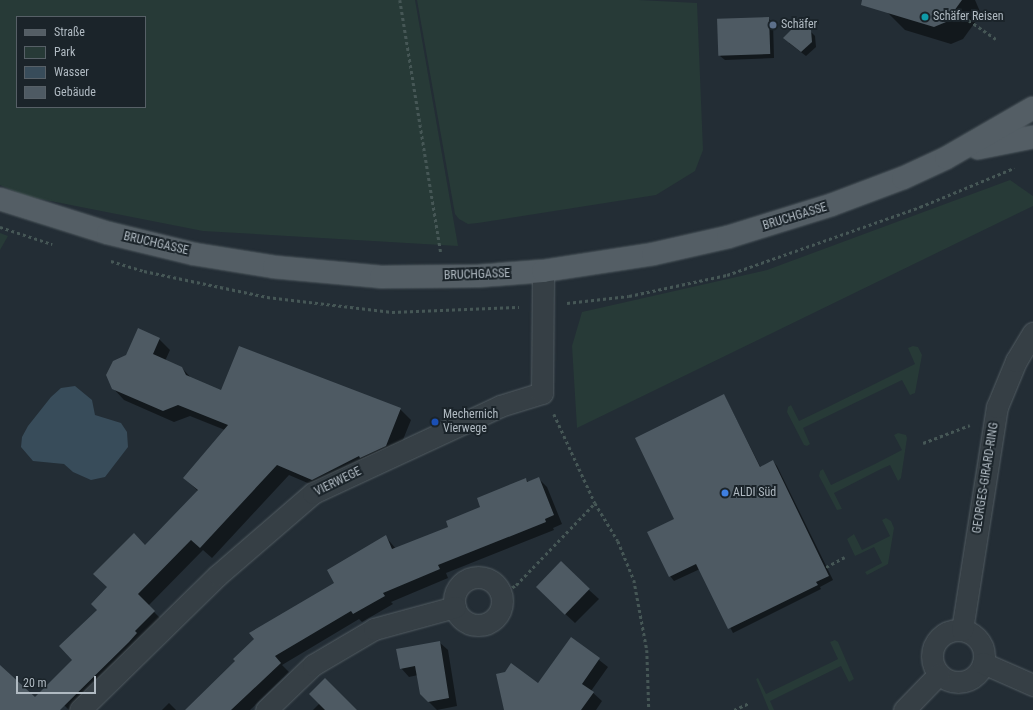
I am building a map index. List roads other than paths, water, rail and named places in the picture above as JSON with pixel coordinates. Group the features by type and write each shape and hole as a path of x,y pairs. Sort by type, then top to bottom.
{"main road":[{"name":"BRUCHGASSE","path":"0,199 108,233 236,262 346,274 441,277 543,272 653,254 735,235 875,190 946,158 1033,108"},
{"name":"BRUCHGASSE","path":"946,158 1000,142 1033,137"}],"street":[{"name":"VIERWEGE","path":"80,710 218,575 313,493 500,406 542,393 543,272"},
{"name":"GEORGES-GIRARD-RING","path":"962,630 996,415 1016,361 1033,333"},
{"path":"482,577 495,583 502,594 502,609 493,621 482,626 471,625 458,616 454,607 457,589 468,579 482,577"},
{"path":"266,710 313,665 374,629 454,607"},
{"path":"962,630 979,640 983,648 983,663 976,676 968,681 949,682 939,674 932,660 936,642 943,634 962,630"},
{"path":"983,663 1033,685"},
{"path":"904,710 939,674"}],"water":[{"path":"75,386 92,400 95,415 121,423 127,432 128,447 105,477 91,480 73,472 64,464 33,461 21,447 22,437 28,426 51,397 61,388"}],"place":[{"name":"Schäfer Reisen","path":"925,17"},
{"name":"Schäfer","path":"773,25"},
{"name":"Mechernich Vierwege","path":"435,422"},
{"name":"ALDI Süd","path":"725,493"}]}
